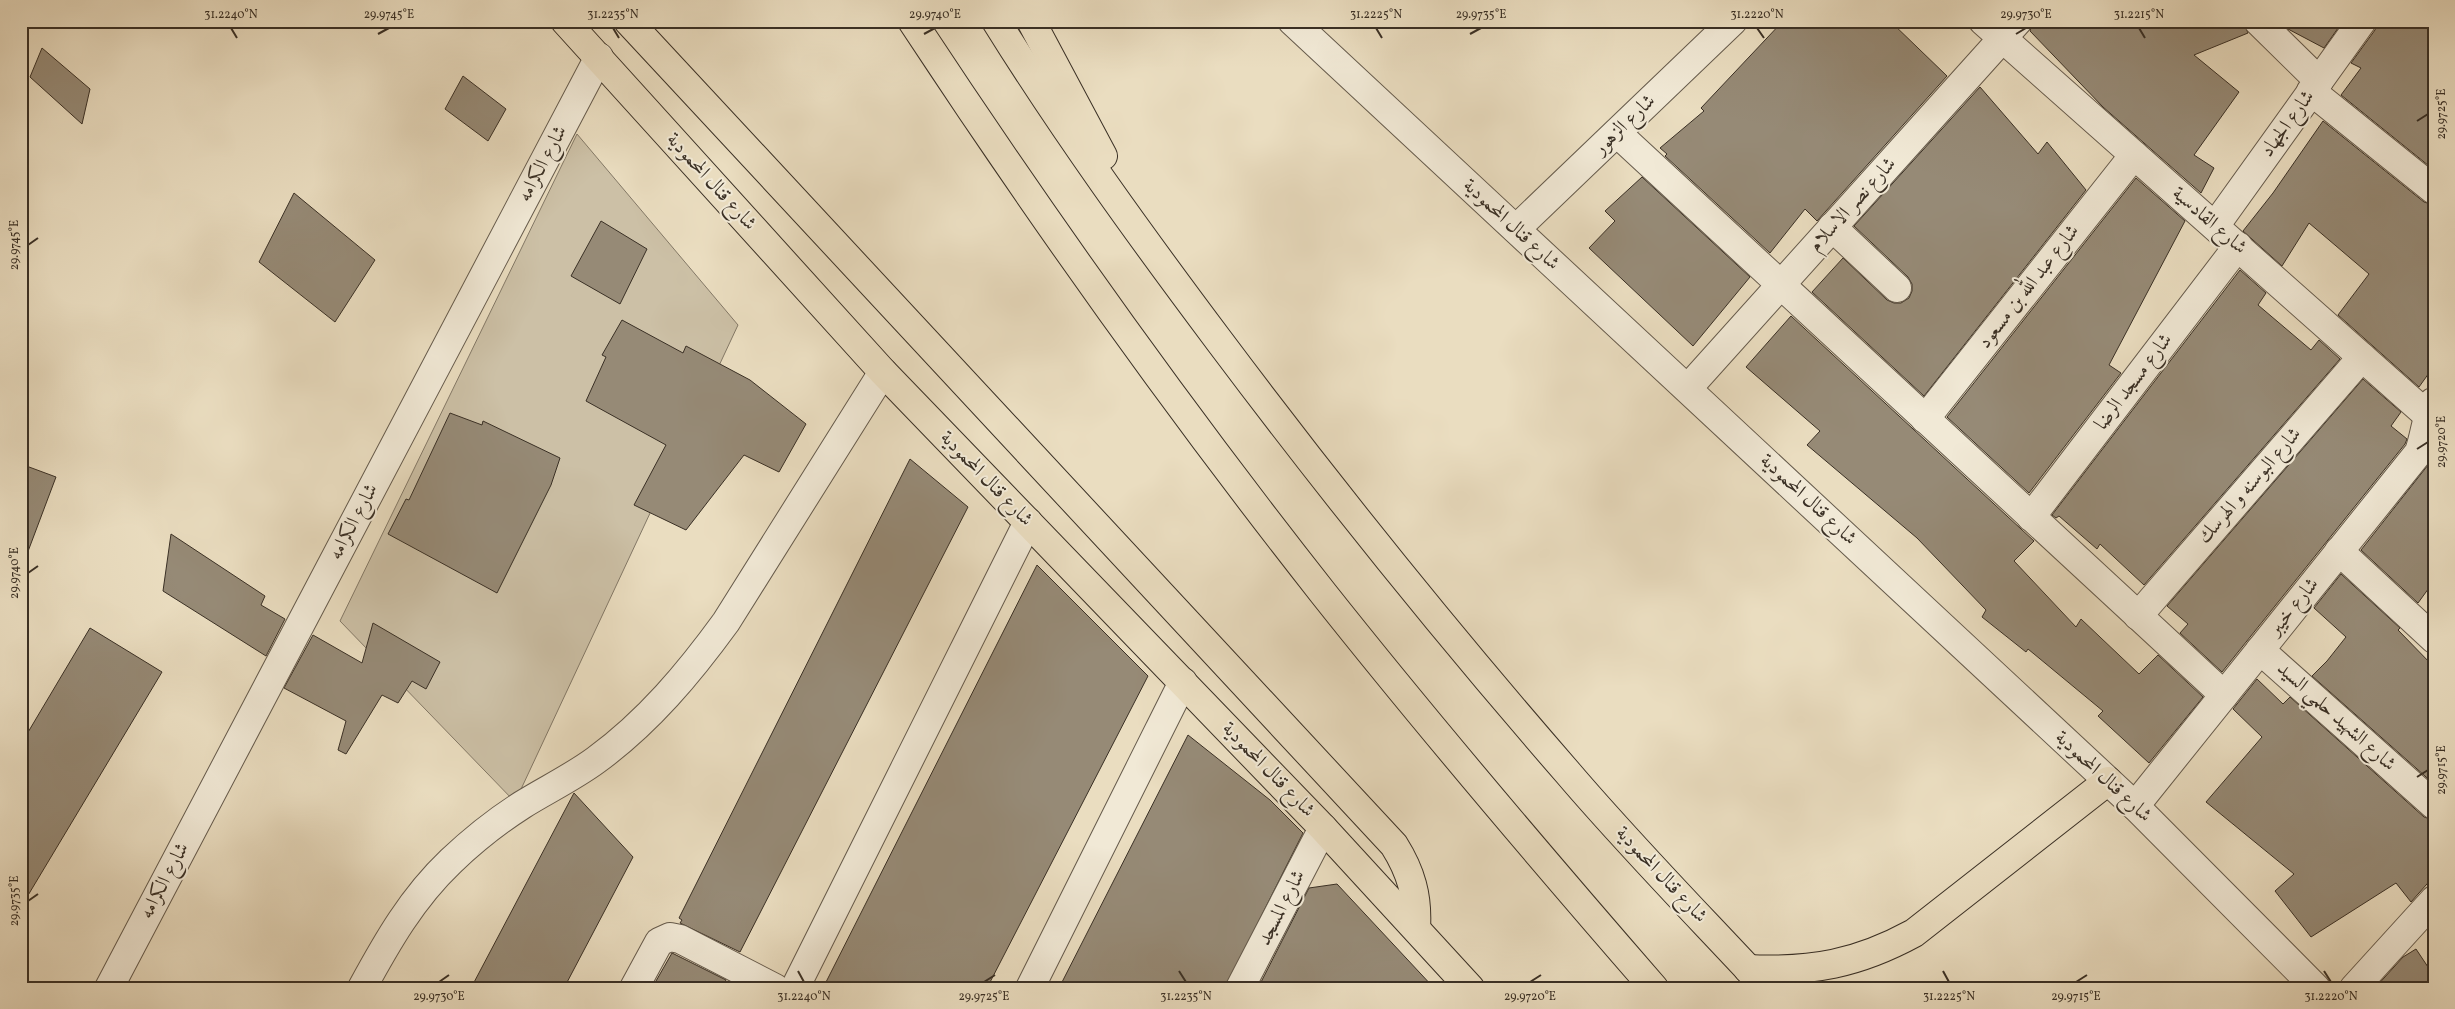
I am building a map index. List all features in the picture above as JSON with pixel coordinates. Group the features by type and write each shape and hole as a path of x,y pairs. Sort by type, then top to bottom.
{"main road":[{"name":"شارع قنال المحمودية","path":"565,21 883,372 1323,828 1470,988"},
{"name":"شارع قنال المحمودية","path":"628,21 1394,845 1406,864 1414,884 1418,906 1416,928"},
{"path":"912,21 964,100 1142,352 1323,592 1456,758 1654,988"},
{"name":"شارع قنال المحمودية","path":"996,21 1040,93 1165,269 1295,442 1436,618 1570,776 1757,978"},
{"path":"1032,21 1165,269"},
{"path":"1757,978 1783,971 1817,968 1851,961 1884,949 1914,933 2108,781"},
{"path":"1445,959 1489,988"}],"street":[{"name":"شارع قنال المحمودية","path":"1292,21 2135,806 2316,988"},
{"name":"شارع الزهور","path":"1516,229 1733,21"},
{"path":"2258,21 2315,86 2434,190"},
{"name":"شارع الجهاد","path":"2215,226 2362,21"},
{"name":"شارع القادسية","path":"2001,27 2134,155 2362,357 2432,412"},
{"name":"شارع نصر الاسلام","path":"1688,388 1832,227 2001,27"},
{"name":"شارع الكرامه","path":"109,988 599,57"},
{"path":"1617,133 2224,695"},
{"name":"شارع عبد الله بن مسعود","path":"1925,419 2134,155"},
{"path":"1832,227 1897,288"},
{"name":"شارع مسجد الرضا","path":"2031,517 2238,246"},
{"name":"شارع البوسنه و الهرسك","path":"2138,616 2362,357"},
{"path":"362,988 393,930 420,894 450,862 485,832 521,806 596,760 618,742 666,696 698,661 726,622 883,372"},
{"name":"شارع خيبر","path":"2135,806 2419,452 2432,412"},
{"path":"795,988 1028,522"},
{"path":"2339,551 2434,640"},
{"name":"شارع الشهيد حلمي السيد","path":"2260,650 2434,805"},
{"path":"1030,988 1183,682"},
{"name":"شارع المسجد","path":"1240,988 1323,828"},
{"path":"2354,988 2434,900"},
{"path":"634,988 659,942 670,937 775,988"}],"shaded area":[{"path":"577,134 738,325 515,802 340,621"}],"building":[{"path":"1783,21 1890,21 1947,76 1817,221 1805,209 1770,253 1665,156 1667,154 1660,148 1704,111 1701,108"},
{"path":"2033,21 2243,21 2248,33 2194,55 2239,92 2194,155 2214,168 2201,193 2103,107 2030,31"},
{"path":"2281,21 2343,21 2324,48 2288,29"},
{"path":"2377,21 2434,21 2434,170 2341,95 2361,68 2351,63 2375,30"},
{"path":"42,48 90,89 82,124 30,77"},
{"path":"463,76 506,109 488,141 445,109"},
{"path":"1980,87 2038,154 2047,142 2086,190 1924,396 1812,292 1843,258 1887,300 1901,303 1909,298 1912,284 1908,277 1854,226"},
{"path":"2323,121 2424,202 2434,205 2434,366 2419,387 2338,315 2369,274 2309,223 2282,266 2243,231 2273,193"},
{"path":"1642,177 1750,277 1693,346 1589,248 1615,221 1605,211"},
{"path":"2136,178 2185,221 2109,365 2121,373 2029,493 1947,417"},
{"path":"294,193 375,260 335,322 259,262"},
{"path":"601,221 647,249 620,304 571,276"},
{"path":"2240,270 2266,293 2258,305 2311,350 2319,340 2340,359 2144,585 2100,544 2097,549 2059,516 2056,518 2052,515"},
{"path":"1791,316 2034,541 2014,561 2076,627 2081,619 2139,674 2158,655 2203,697 2149,763 2098,716 2103,711 2028,649 2026,652 1982,617 1986,610 1917,538 1807,445 1820,431 1746,367"},
{"path":"622,320 683,353 686,346 750,380 806,424 779,472 744,455 686,530 634,505 666,445 586,401 606,357 602,355"},
{"path":"2363,379 2401,412 2391,426 2407,439 2405,444 2222,672 2180,633 2188,624 2167,606"},
{"path":"450,413 482,425 483,421 560,458 551,485 497,593 388,534 406,499 409,500"},
{"path":"910,459 968,507 740,952 680,923 682,920 679,918"},
{"path":"2432,460 2434,581 2418,603 2361,550"},
{"path":"21,464 56,477 24,562 21,562"},
{"path":"171,534 265,596 261,605 285,619 266,656 163,591"},
{"path":"1037,565 1148,676 987,988 823,988"},
{"path":"2341,574 2400,628 2398,630 2434,667 2434,784 2312,676 2346,637 2314,608"},
{"path":"373,623 440,662 426,689 412,681 398,703 382,695 346,754 338,750 346,721 284,688 313,635 362,663"},
{"path":"90,628 162,672 21,907 21,744"},
{"path":"2257,679 2283,704 2290,697 2424,817 2434,820 2434,876 2411,902 2396,883 2311,937 2275,891 2294,874 2206,802 2262,737 2233,709"},
{"path":"1188,735 1270,800 1303,833 1225,988 1059,988"},
{"path":"574,793 633,857 564,988 471,988"},
{"path":"1337,884 1434,988 1258,988 1309,888"},
{"path":"2416,949 2434,976 2434,988 2375,988 2403,957"},
{"path":"672,953 726,980 722,988 652,988"}]}
